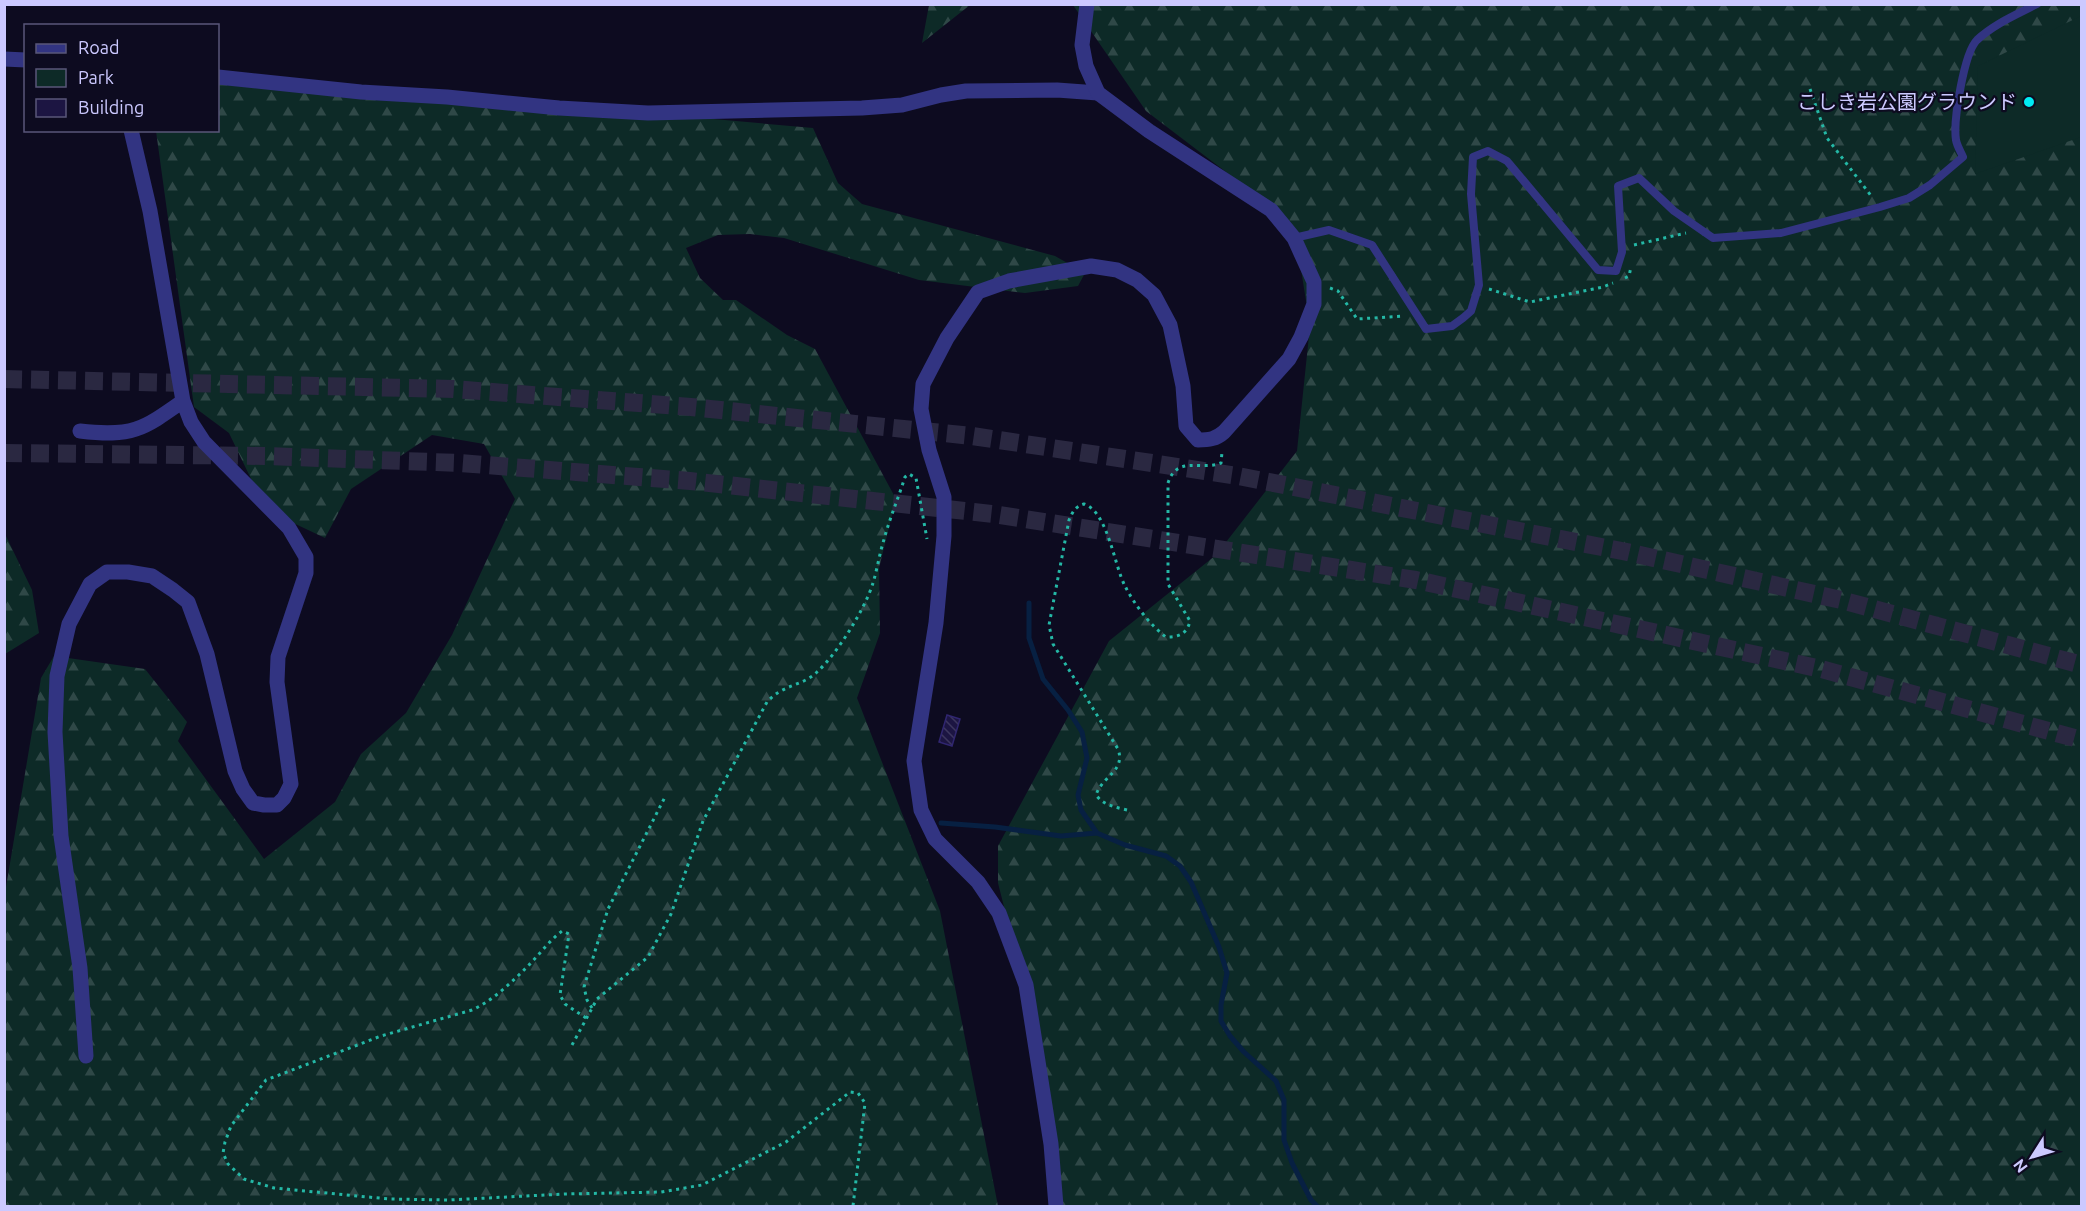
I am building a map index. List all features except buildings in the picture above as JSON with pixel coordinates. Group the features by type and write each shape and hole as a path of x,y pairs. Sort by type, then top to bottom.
{"street":[{"path":"1056,1206 1051,1144 1026,985 999,913 978,882 935,839 921,810 914,761 936,623 944,536 944,497 929,450 921,409 923,384 947,338 978,292 1009,281 1091,266 1117,270 1137,280 1154,295 1170,325 1183,386 1186,426 1198,440 1209,440 1219,437 1224,432 1289,359 1301,337 1314,304 1314,282 1294,238 1270,210 1149,131 1098,93 1086,66 1082,45 1087,4"},
{"path":"4,59 24,60"},
{"path":"219,77 361,92 648,113 902,105 940,94 966,91 1058,90 1098,93"},
{"path":"86,1056 80,968 62,836 56,732 57,676 69,624 90,584 107,572 128,572 152,576 174,590 188,603 207,654 235,771 243,789 253,803 264,806 277,805 284,798 291,784 277,682 278,657 306,573 306,557 289,528 204,442 191,423 183,401 150,211 131,132"},
{"path":"80,431 104,434 134,431 151,424 183,401"}],"lane":[{"path":"1294,238 1329,230 1372,245 1426,329 1452,326 1471,311 1479,285 1471,194 1473,157 1488,151 1507,161 1598,270 1616,271 1622,252 1618,186 1639,178 1674,211 1713,238 1780,233 1909,198 1930,185 1963,157 1956,139 1956,110 1961,84 1975,43 1997,24 2037,4"}],"path":[{"path":"1810,89 1827,138 1880,207"},
{"path":"1314,282 1338,291 1358,319 1415,315"},
{"path":"1127,810 1100,801 1096,795 1099,787 1119,764 1121,757 1050,637 1049,625 1069,520 1073,509 1084,504 1095,510 1107,535 1125,586 1142,611 1156,630 1166,637 1184,633 1190,621 1168,584 1168,483 1170,475 1185,465 1205,466 1221,463 1224,432"},
{"path":"572,1045 597,999 648,957 670,914 703,821 767,702 775,693 816,674 836,650 857,616 872,585 883,542 905,477 909,474 916,478 928,544"},
{"path":"592,1008 587,1000 584,987 608,909 666,795"},
{"path":"586,1018 565,1004 560,995 569,934 562,931 526,968 483,1005 381,1036 266,1080 231,1126 223,1154 228,1164 244,1179 274,1188 389,1199 449,1200 661,1192 702,1185 786,1142 850,1092 858,1093 865,1103 853,1206"}],"green space":[{"path":"929,4 970,5 922,43"},
{"path":"1073,5 2081,5 2081,1206 1054,1206 1039,1044 998,883 998,846 1109,641 1216,555 1297,451 1310,326 1300,263 1272,207 1146,111"},
{"name":"こしき岩公園グラウンド","path":"2081,16 2081,137 1975,174 1978,66"},
{"path":"231,76 813,128 838,183 862,204 1055,256 1085,273 1078,286 1025,293 919,280 784,238 750,234 718,235 686,248 700,278 723,300 736,300 787,335 815,349 896,499 879,568 880,633 857,698 940,911 998,1206 5,1206 4,899 41,678 54,656 145,669 187,722 178,741 264,859 335,802 361,754 406,713 452,635 515,499 484,444 432,435 351,489 325,538 266,510 229,433 194,407 156,132 219,132 219,79"},
{"path":"5,534 32,590 39,633 5,654"}],"waterway":[{"path":"1029,603 1029,638 1043,679 1082,732 1087,758 1078,795 1081,810 1097,833"},
{"path":"941,823 995,827 1061,836 1097,833 1125,845 1166,856 1180,866 1191,882 1219,947 1227,973 1221,1005 1221,1021 1244,1052 1276,1081 1284,1100 1284,1140 1292,1163 1311,1200 1317,1206"}],"tunnel":[{"path":"4,379 453,389 691,407 972,436 1238,476 1627,552 1841,600 2082,665"},
{"path":"4,453 266,456 460,463 690,481 993,514 1416,580 1821,669 2082,740"}],"place":[{"name":"こしき岩公園グラウンド","path":"2029,102"}]}
